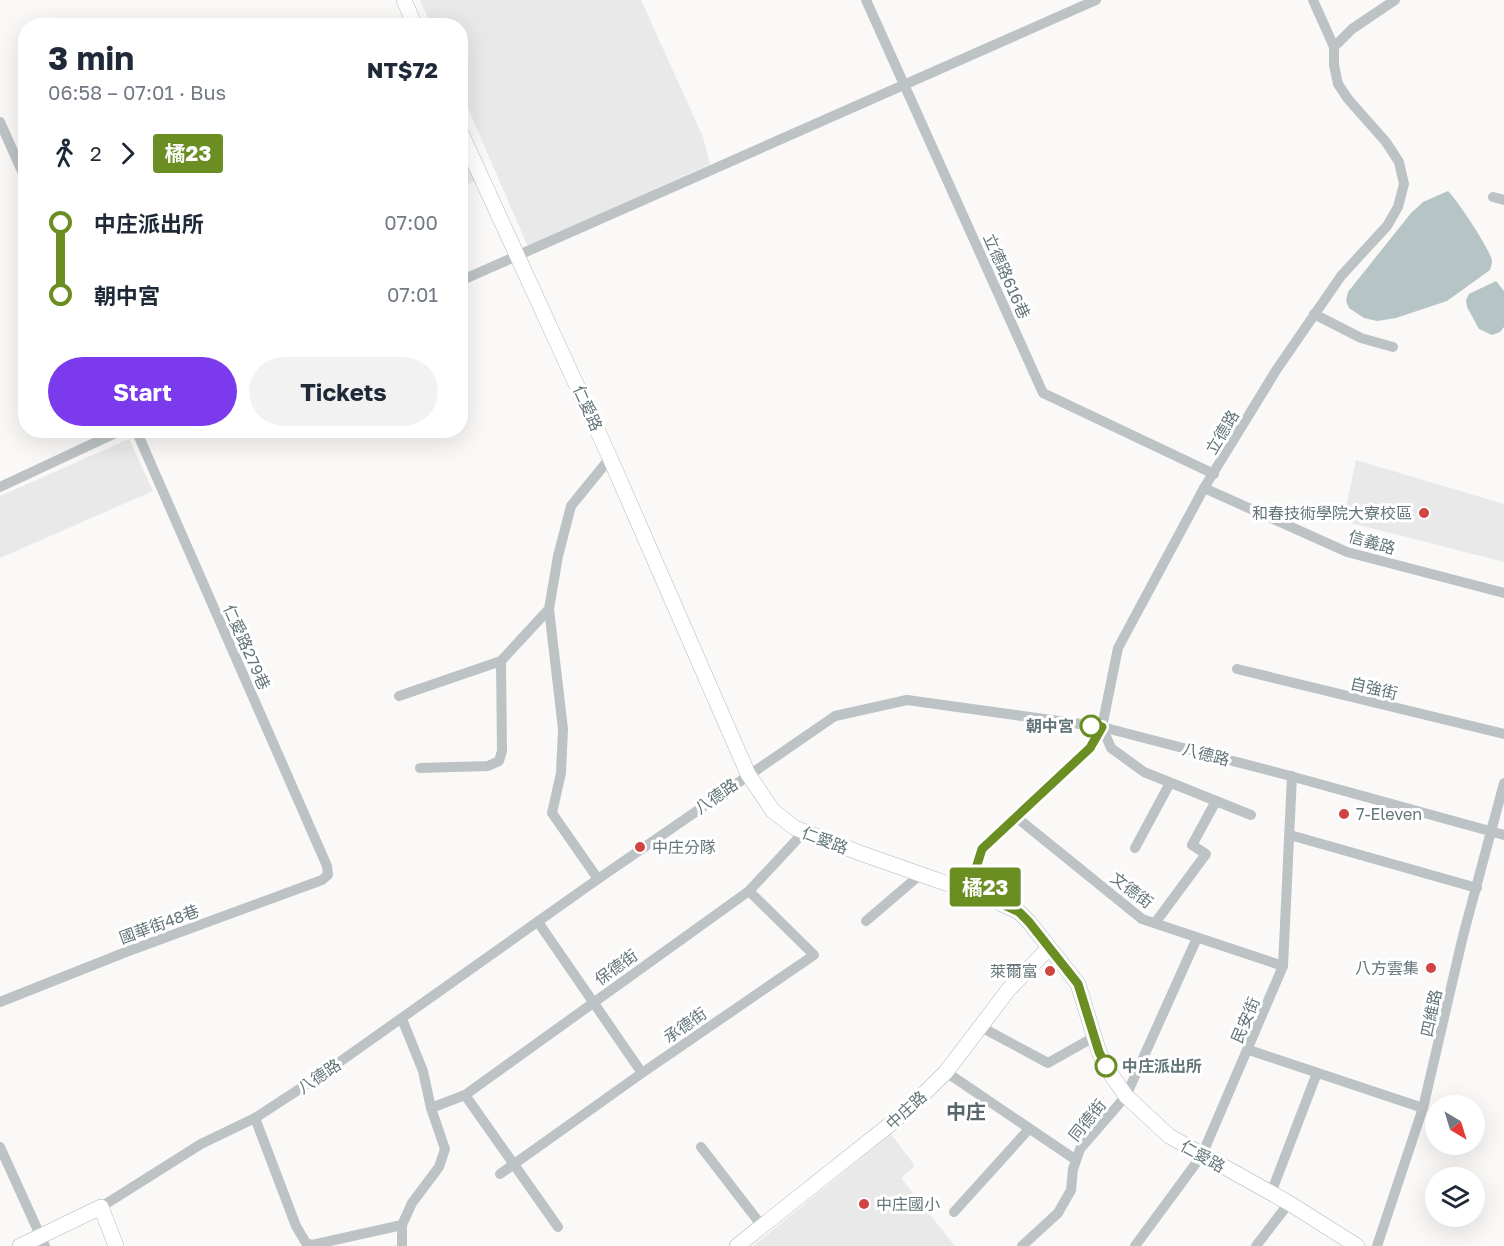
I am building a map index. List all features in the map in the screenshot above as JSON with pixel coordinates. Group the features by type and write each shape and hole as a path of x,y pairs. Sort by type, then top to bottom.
{"street":[{"path":"404,0 412,18"},
{"name":"立德路616巷","path":"866,0 1043,393 1214,474"},
{"path":"468,277 1096,0"},
{"name":"立德路","path":"991,899 976,868 982,849 1090,748 1102,727 1118,648 1204,488 1277,369 1314,314 1341,276 1387,225 1398,207 1404,184 1399,162 1386,142 1348,99 1338,84 1334,65 1334,47 1313,0"},
{"path":"1334,47 1352,29 1395,0"},
{"path":"0,122 18,162"},
{"name":"仁愛路","path":"468,148 610,458 748,774 773,811 795,828 991,899 1019,912 1078,984 1094,1038 1106,1066 1126,1096 1168,1136 1289,1203 1357,1246"},
{"path":"1314,314 1361,338 1393,347"},
{"path":"0,487 105,438"},
{"name":"仁愛路279巷","path":"140,438 327,866 328,875"},
{"path":"598,879 552,813 561,773 563,729 549,609 558,556 571,506 610,458"},
{"name":"信義路","path":"1204,488 1347,552 1504,593"},
{"path":"399,696 501,661 549,609"},
{"path":"420,768 488,766 499,761 502,751 501,661"},
{"name":"自強街","path":"1237,669 1504,734"},
{"name":"八德路","path":"20,1246 43,1242 201,1144 255,1118 402,1019 748,774 835,716 907,700 1102,727 1292,776 1504,835"},
{"path":"1102,727 1111,748 1144,772 1251,815"},
{"name":"民安街","path":"1135,1246 1203,1155 1283,966 1292,776"},
{"path":"1135,848 1170,783"},
{"name":"四維路","path":"1377,1246 1423,1108 1463,936 1504,783"},
{"path":"1155,924 1206,854 1192,845 1216,801"},
{"name":"文德街","path":"1016,817 1142,919 1283,966"},
{"name":"保德街","path":"431,1108 465,1095 749,891 804,831"},
{"path":"1290,835 1476,888"},
{"path":"866,921 921,874"},
{"name":"國華街48巷","path":"0,1002 126,952 322,880 328,875"},
{"name":"承德街","path":"500,1174 814,955 749,891"},
{"path":"538,922 642,1073"},
{"name":"同德街","path":"1022,1246 1058,1213 1071,1190 1073,1169 1080,1149 1126,1096 1197,938"},
{"name":"中庄路","path":"737,1246 903,1114 946,1072 1009,989 1049,948"},
{"path":"402,1019 423,1071 431,1108 445,1149 440,1167 412,1203 402,1225 402,1246"},
{"path":"981,1027 1048,1063 1094,1038"},
{"path":"1249,1050 1423,1108"},
{"path":"946,1072 1076,1160"},
{"path":"1271,1193 1317,1073"},
{"path":"465,1095 558,1227"},
{"path":"255,1118 296,1226 306,1242 312,1245 402,1225"},
{"path":"954,1212 1029,1129"},
{"path":"0,1147 43,1242"},
{"path":"701,1147 762,1226"},
{"path":"1256,1246 1289,1203"},
{"path":"101,1207 117,1246"}],"shaded area":[{"path":"420,0 641,0 703,137 710,164 528,247 468,108 468,18 428,18"},
{"path":"468,165 475,181 468,184"},
{"path":"1448,191 1486,247 1492,261 1490,270 1447,301 1396,318 1377,321 1364,318 1349,308 1346,301 1348,292 1411,213 1423,202"},
{"path":"1496,281 1504,291 1504,327 1500,332 1492,335 1479,329 1467,307 1466,300 1469,294"},
{"path":"129,439 153,491 0,558 0,496"},
{"name":"和春技術學院大寮校區","path":"1356,460 1504,504 1504,562 1343,521"},
{"name":"中庄國小","path":"891,1134 915,1166 901,1178 955,1246 753,1246"}],"bus line":[{"name":"橘23","path":"1091,726 1102,727 1090,748 982,849 976,868 991,899 1019,912 1078,984 1099,1052 1106,1066"}],"place":[{"name":"和春技術學院大寮校區","path":"1424,513"},
{"name":"朝中宮","path":"1091,726"},
{"name":"7-Eleven","path":"1344,814"},
{"name":"中庄分隊","path":"640,847"},
{"name":"八方雲集","path":"1431,968"},
{"name":"萊爾富","path":"1050,971"},
{"name":"中庄派出所","path":"1106,1066"},
{"name":"中庄國小","path":"864,1204"}],"district":[{"name":"中庄","path":"966,1111"}]}
